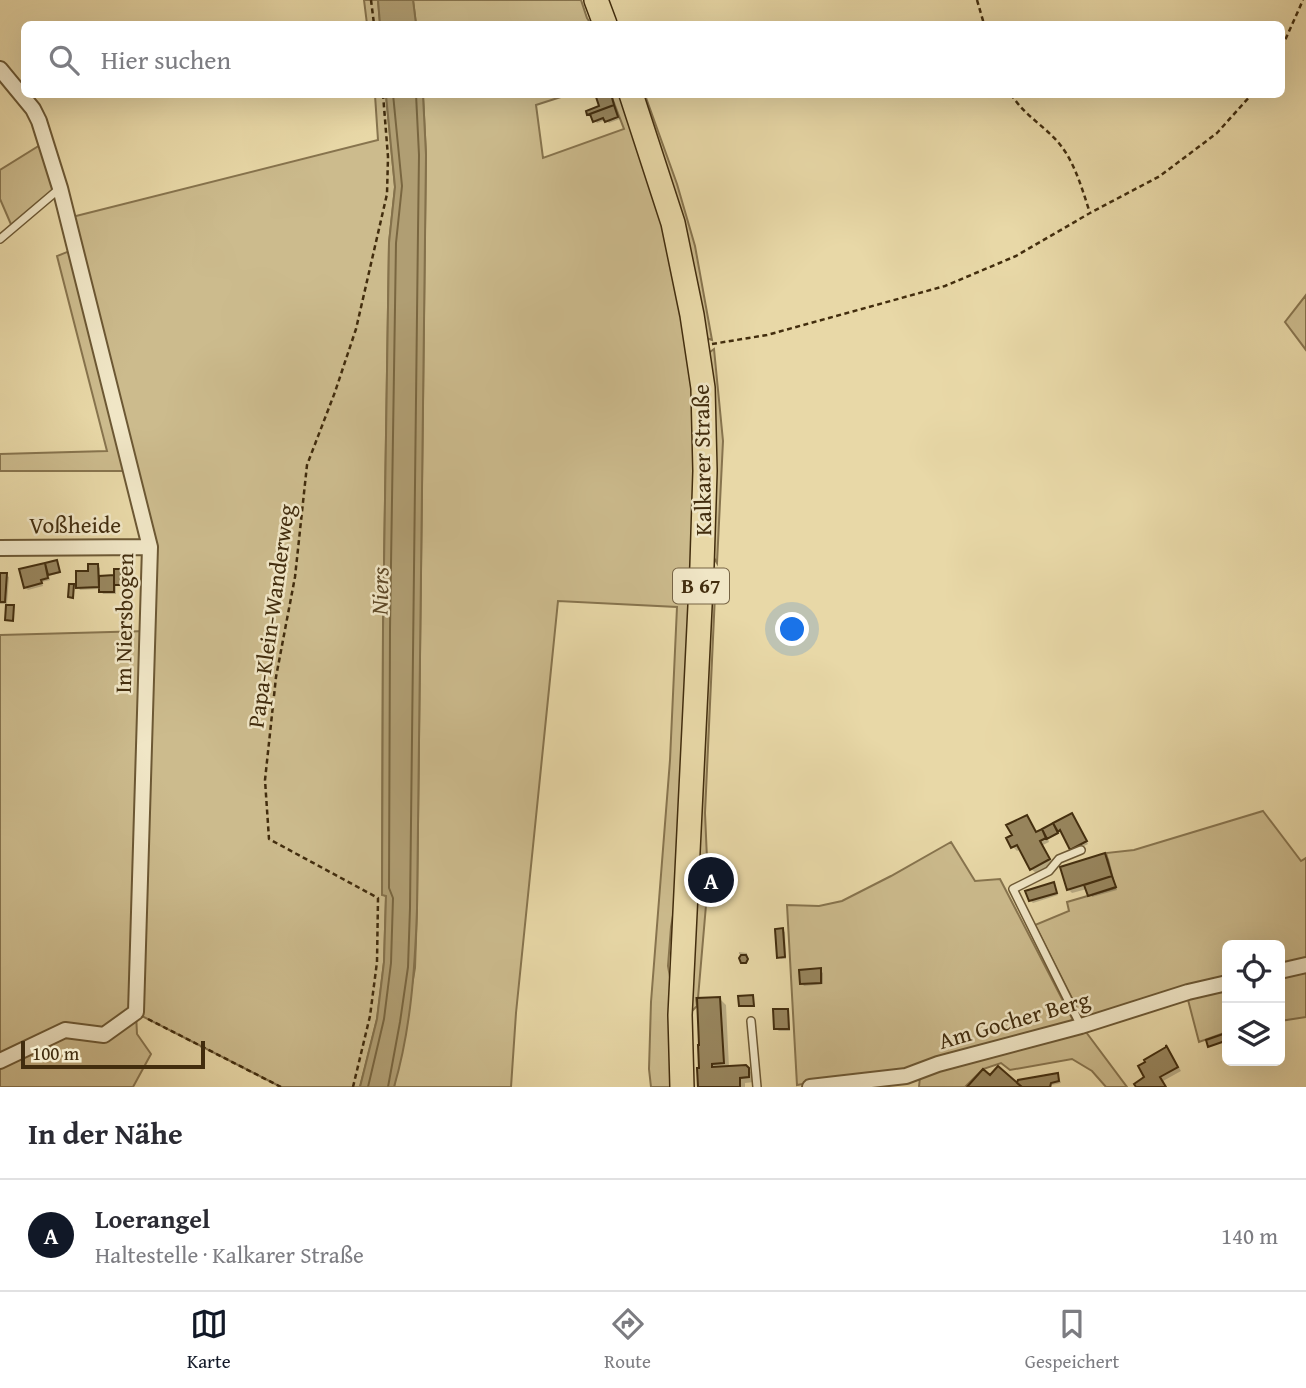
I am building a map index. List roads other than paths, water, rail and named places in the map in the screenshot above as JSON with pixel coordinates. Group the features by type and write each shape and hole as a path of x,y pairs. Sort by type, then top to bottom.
{"main road":[{"path":"596,0 604,21"},
{"name":"Kalkarer Straße","path":"632,98 673,223 687,285 703,388 705,471 680,1014 682,1087"}],"street":[{"name":"Im Niersbogen","path":"0,69 21,94"},
{"name":"Im Niersbogen","path":"0,1061 65,1030 104,1035 136,1012 150,547 60,188 39,121 24,98"},
{"name":"Voßheide","path":"0,548 150,547"},
{"path":"1285,970 1306,965"},
{"name":"Am Gocher Berg","path":"810,1087 906,1076 938,1064 1081,1026 1188,992 1222,984"}],"lane":[{"path":"0,239 60,188"},
{"path":"1081,850 1059,859 1049,871 1013,889 1081,1026"},
{"path":"751,1021 757,1087"}],"water":[{"path":"378,0 413,0 416,21 380,21"},
{"path":"386,98 423,98 426,155 415,954 404,1043 394,1087 360,1087 377,1019 384,962 386,896 382,895 383,629 389,243 395,187"}],"place":[{"name":"Loerangel","path":"711,880"}],"water label":[{"name":"Niers","path":"380,591"}]}
